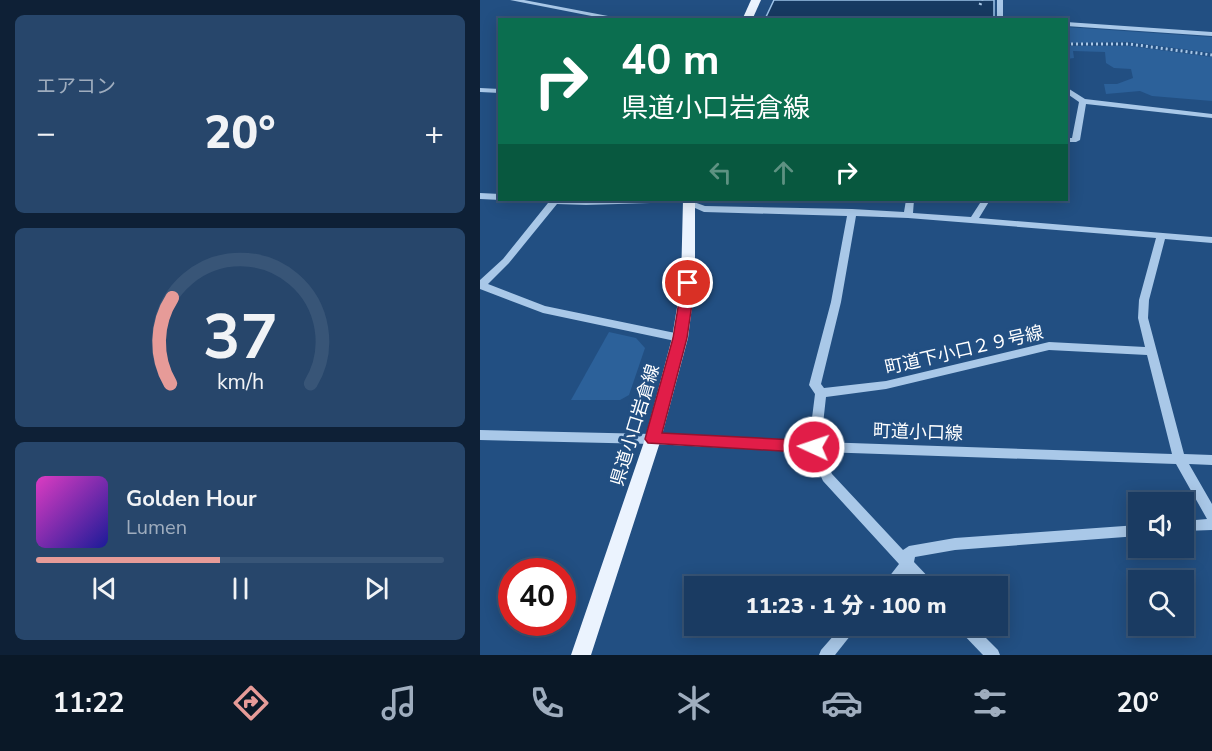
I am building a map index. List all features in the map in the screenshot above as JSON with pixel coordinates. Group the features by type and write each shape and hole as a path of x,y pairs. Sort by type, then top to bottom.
{"main road":[{"path":"748,18 756,0"},
{"name":"県道小口岩倉線","path":"581,655 653,439 680,338 688,283 686,201"}],"street":[{"path":"513,0 615,18"},
{"path":"1000,0 1000,18"},
{"path":"1068,24 1212,33"},
{"path":"480,90 498,91"},
{"path":"1068,90 1083,101 1212,116"},
{"path":"1068,140 1076,140 1083,101"},
{"path":"480,196 498,197"},
{"path":"618,201 554,201 506,261 480,285 543,309 680,338"},
{"path":"686,201 704,209 908,215 1212,240"},
{"path":"908,215 910,201"},
{"path":"973,221 985,201"},
{"path":"852,212 836,302 815,385 821,393 814,447 827,477 918,576"},
{"path":"1161,237 1144,300 1143,318 1179,458 1212,516"},
{"name":"町道下小口２９号線","path":"821,393 886,385 1049,346 1151,351"},
{"name":"町道小口線","path":"480,435 653,439 814,447 1212,460"},
{"path":"1194,525 1212,524"},
{"path":"898,576 907,564 909,552 956,544 1128,531"},
{"path":"826,655 842,636"},
{"path":"975,636 993,655"}],"path":[{"path":"980,5 982,0"},
{"path":"1068,44 1129,44 1212,55"}],"shaded area":[{"path":"774,0 994,0 994,18 765,18"},
{"path":"1068,27 1212,37 1212,53 1128,42 1068,43"},
{"path":"1068,46 1130,46 1212,57 1212,101 1152,96 1140,91 1106,94 1104,84 1117,84 1133,78 1131,69 1114,68 1106,63 1105,52 1073,51 1074,58 1068,59"},
{"path":"609,332 636,338 645,348 629,395 620,400 571,400"}],"route":[{"path":"688,283 680,338 653,439 814,447"}]}
